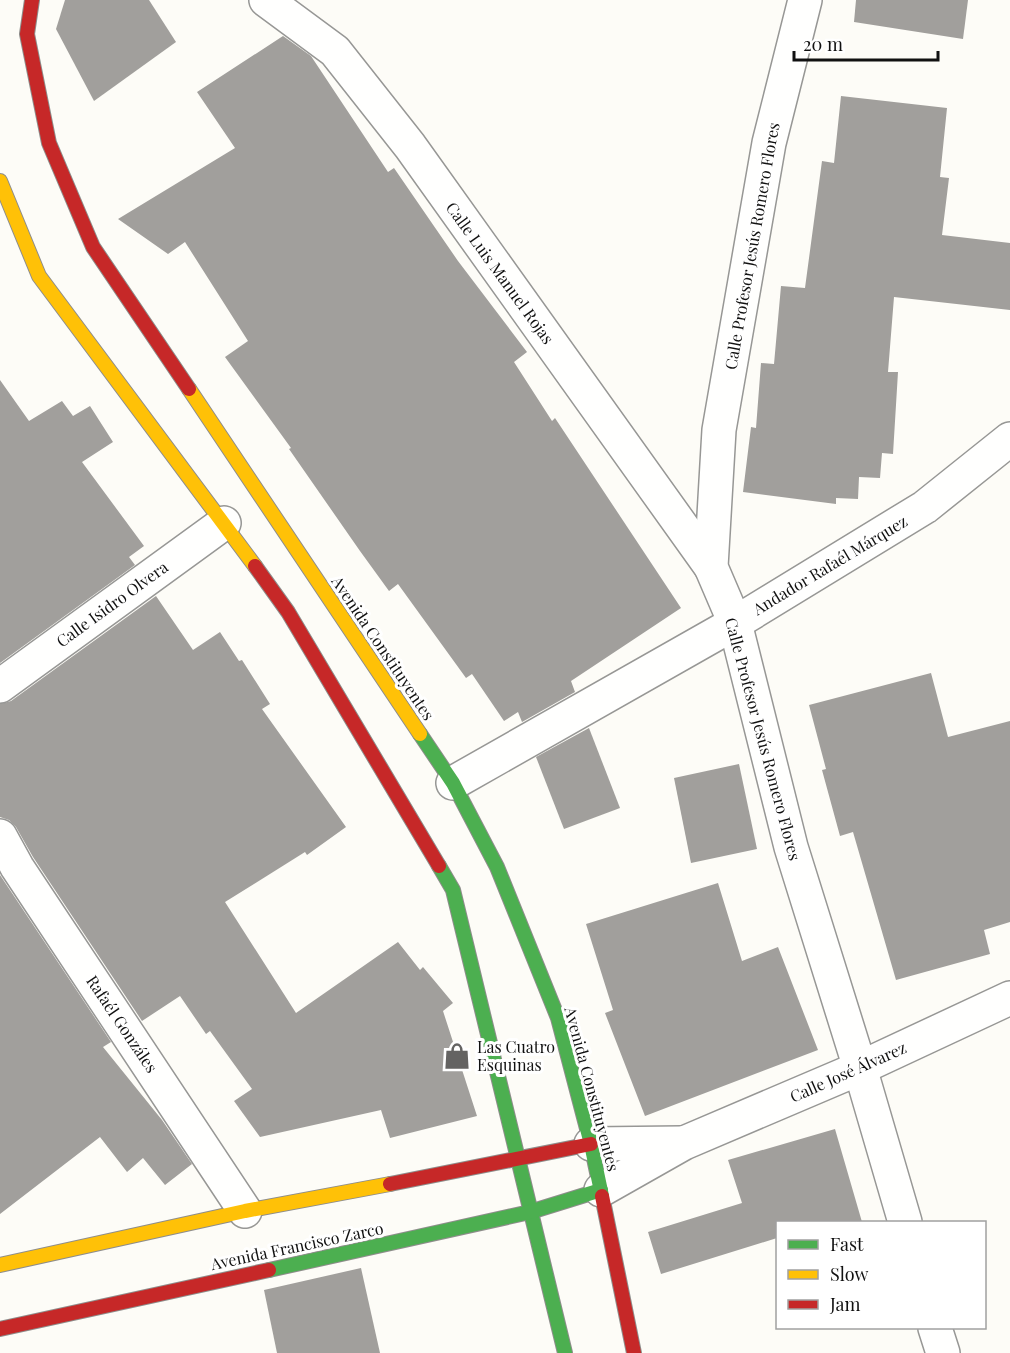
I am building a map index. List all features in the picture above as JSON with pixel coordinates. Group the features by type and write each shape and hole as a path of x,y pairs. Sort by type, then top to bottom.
{"street":[{"name":"Avenida Constituyentes","path":"32,0 27,34 49,143 93,247 343,628 453,783 497,867 558,1018 591,1144 634,1353"},
{"name":"Calle Luis Manuel Rojas","path":"266,0 335,51 410,146 711,567"},
{"name":"Calle Profesor Jesús Romero Flores","path":"805,0 769,143 719,430 711,567 735,623 791,847 905,1221"},
{"path":"0,182 39,276 313,644 453,890 520,1159 530,1212 565,1353"},
{"name":"Andador Rafaél Márquez","path":"453,783 735,623 925,507 1010,439"},
{"name":"Calle Isidro Olvera","path":"0,686 224,522"},
{"name":"Rafaél Gonzáles","path":"0,836 17,867 245,1211"},
{"name":"Calle José Álvarez","path":"601,1190 684,1143 860,1068 1010,998"},
{"name":"Calle José Álvarez","path":"591,1144 684,1143"},
{"path":"0,1265 245,1211 591,1144"},
{"name":"Avenida Francisco Zarco","path":"0,1329 530,1212 601,1190"},
{"path":"935,1329 943,1353"}],"building":[{"path":"65,0 149,0 176,42 94,101 56,29"},
{"path":"856,0 968,0 963,39 854,22"},
{"path":"283,36 311,56 388,172 394,168 458,261 527,352 514,362 552,421 555,418 681,608 571,681 575,692 522,722 518,712 504,721 472,674 466,678 398,584 389,591 360,551 289,449 291,448 225,357 248,341 185,242 168,254 118,219 235,148 197,92"},
{"path":"841,96 947,108 940,177 949,178 942,235 1010,243 1010,310 894,297 888,372 898,372 893,454 882,453 880,478 859,477 858,499 836,498 836,504 743,492 751,427 756,428 761,363 774,364 781,286 805,288 822,161 834,163"},
{"path":"0,380 29,421 62,401 73,416 90,406 113,442 82,462 144,546 129,557 135,565 0,663"},
{"path":"156,596 193,650 220,632 239,661 242,660 270,704 262,709 346,827 307,855 305,852 225,902 296,1013 398,942 420,970 423,967 453,1003 443,1011 477,1116 390,1138 381,1110 260,1137 234,1101 252,1089 210,1031 206,1034 180,996 142,1021 33,857 16,827 9,820 0,817 0,704 11,701"},
{"path":"931,673 948,737 1010,721 1010,922 984,930 990,954 896,980 853,832 840,836 822,770 826,769 809,705"},
{"path":"589,728 620,808 564,829 536,757"},
{"path":"739,764 757,849 691,863 674,778"},
{"path":"0,875 111,1042 103,1047 162,1120 192,1164 165,1185 143,1158 127,1172 100,1137 0,1214"},
{"path":"718,883 742,961 778,947 818,1050 645,1116 605,1013 613,1010 586,924"},
{"path":"835,1129 862,1221 776,1221 776,1238 661,1274 648,1232 742,1203 728,1160"},
{"path":"361,1268 380,1353 277,1353 264,1290"}],"traffic: fast":[{"path":"420,734 453,783 497,867 558,1018 602,1196"},
{"path":"439,866 453,890 565,1353"},
{"path":"269,1270 530,1212 601,1190"}],"traffic: slow":[{"path":"0,181 39,276 255,566"},
{"path":"189,389 420,734"},
{"path":"0,1265 245,1211 390,1184"}],"traffic: jam":[{"path":"32,0 27,34 49,143 93,247 189,389"},
{"path":"255,566 288,612 439,866"},
{"path":"390,1184 591,1144"},
{"path":"602,1196 634,1353"},
{"path":"0,1329 269,1270"}],"place":[{"name":"Las Cuatro Esquinas","path":"457,1056"}]}
